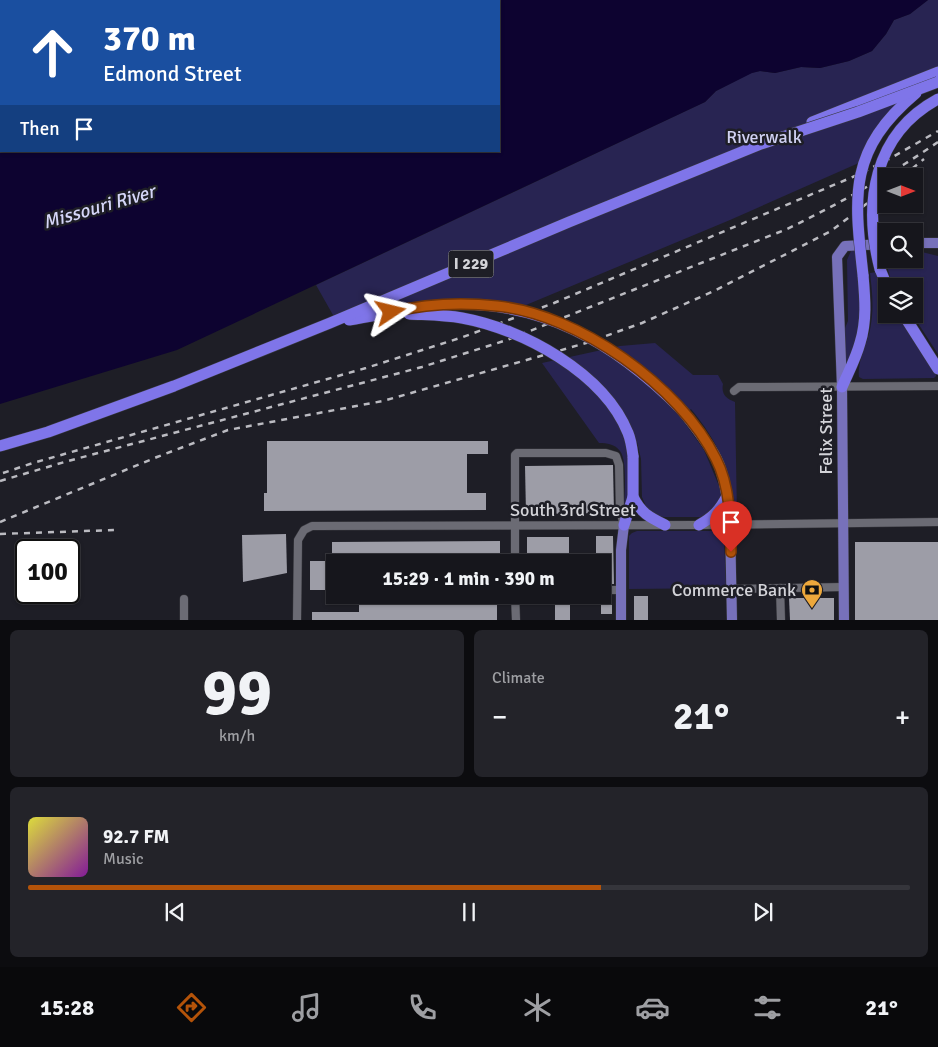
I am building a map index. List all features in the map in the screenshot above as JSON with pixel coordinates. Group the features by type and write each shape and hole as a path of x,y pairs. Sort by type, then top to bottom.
{"highway":[{"name":"I 229","path":"0,446 48,432 174,386 938,72"},
{"path":"842,387 860,344 864,328 865,299 857,207 858,189 864,161 870,147 901,106 938,78"},
{"name":"I 229","path":"596,211 761,144 858,112 938,82"},
{"path":"884,278 875,251 872,229 872,203 875,181 881,161 891,141 906,123 938,99"},
{"name":"I 229","path":"0,446 48,432 176,386 493,254"},
{"path":"330,323 408,308 444,305 498,306 523,311 567,326 603,345 640,371 682,410 700,432 717,460 727,496 730,524"},
{"path":"314,330 362,317 432,314 462,318 509,332 539,345 563,359 608,400 629,434 633,456 633,497 624,525"},
{"path":"909,323 938,369"},
{"path":"700,525 713,517 721,508 727,496"},
{"path":"633,497 646,515 665,525"}],"main road":[{"path":"923,243 938,243"},
{"name":"Felix Street","path":"844,620 842,387 837,257 845,246 878,244"},
{"path":"730,524 732,620"},
{"path":"622,620 621,550 624,525"}],"street":[{"path":"734,391 740,387 938,386"},
{"path":"515,554 515,455 517,453 606,453 616,456 619,464 620,511 624,525"},
{"name":"South 3rd Street","path":"297,620 299,536 304,530 312,526 938,522"},
{"path":"732,589 844,587"},
{"path":"780,588 781,620"},
{"path":"611,590 621,590"},
{"path":"184,599 184,620"},
{"path":"515,604 516,620"}],"green space":[{"name":"Riverwalk","path":"928,0 938,0 938,76 918,89 861,162 730,220 526,305 495,302 428,302 333,315 316,285 705,102 716,91 751,73 760,71 775,73 801,67 820,68 849,61 872,51 886,34 894,20 910,14"},
{"path":"857,248 861,313 857,336 844,378 843,333 848,321 847,260 851,251"},
{"path":"923,252 938,256 938,354 918,323 923,323 923,278 890,277 888,268 923,268"},
{"path":"877,272 880,278 878,278 878,323 904,323 936,374 934,378 863,379 859,377 860,364 872,318 870,273"},
{"path":"655,343 693,375 718,375 723,384 725,396 735,402 737,516 730,482 721,456 709,433 691,409 681,418 704,450 719,486 721,486 721,495 714,509 701,517 664,517 656,516 648,511 642,497 641,459 637,442 630,462 629,496 624,513 625,471 620,451 611,444 599,443 542,363 620,346"},
{"path":"637,531 719,531 724,538 726,588 629,589 629,536"}],"water":[{"name":"Missouri River","path":"500,0 928,0 910,14 894,20 886,34 872,51 849,61 820,68 801,67 775,73 760,71 752,73 716,91 705,102 177,350 0,404 0,152 500,152"}],"building":[{"path":"267,441 488,441 488,454 467,454 467,493 486,493 486,510 264,511 264,493 267,493"},
{"path":"613,465 614,513 526,514 525,466"},
{"path":"286,534 287,573 243,582 242,535"},
{"path":"596,536 613,536 614,584 611,584 611,554 596,554"},
{"path":"527,537 569,537 569,554 527,554"},
{"path":"500,541 500,554 332,554 332,542"},
{"path":"855,542 938,542 938,620 855,620"},
{"path":"310,561 326,561 326,590 310,590"},
{"path":"634,596 648,596 648,620 634,620"},
{"name":"Commerce Bank","path":"789,598 834,598 834,620 790,620"},
{"path":"612,602 612,614 601,614 601,604 611,604"},
{"path":"359,604 497,604 497,620 312,620 312,612 359,612"},
{"path":"555,604 570,604 570,620 555,620"}],"railway":[{"path":"3,473 366,368 463,337 554,303 855,176 938,131"},
{"path":"0,481 68,461 422,367 507,340 787,229 826,210 938,142"},
{"path":"913,168 924,159"},
{"path":"0,522 157,457 228,430 383,401 586,343 642,323 714,291 831,231 878,195"},
{"path":"0,534 115,530"}],"place":[{"name":"Commerce Bank","path":"812,609"}],"route":[{"path":"391,312 408,308 444,305 498,306 523,311 567,326 618,354 640,371 682,410 700,432 717,460 727,496 731,552"}]}
